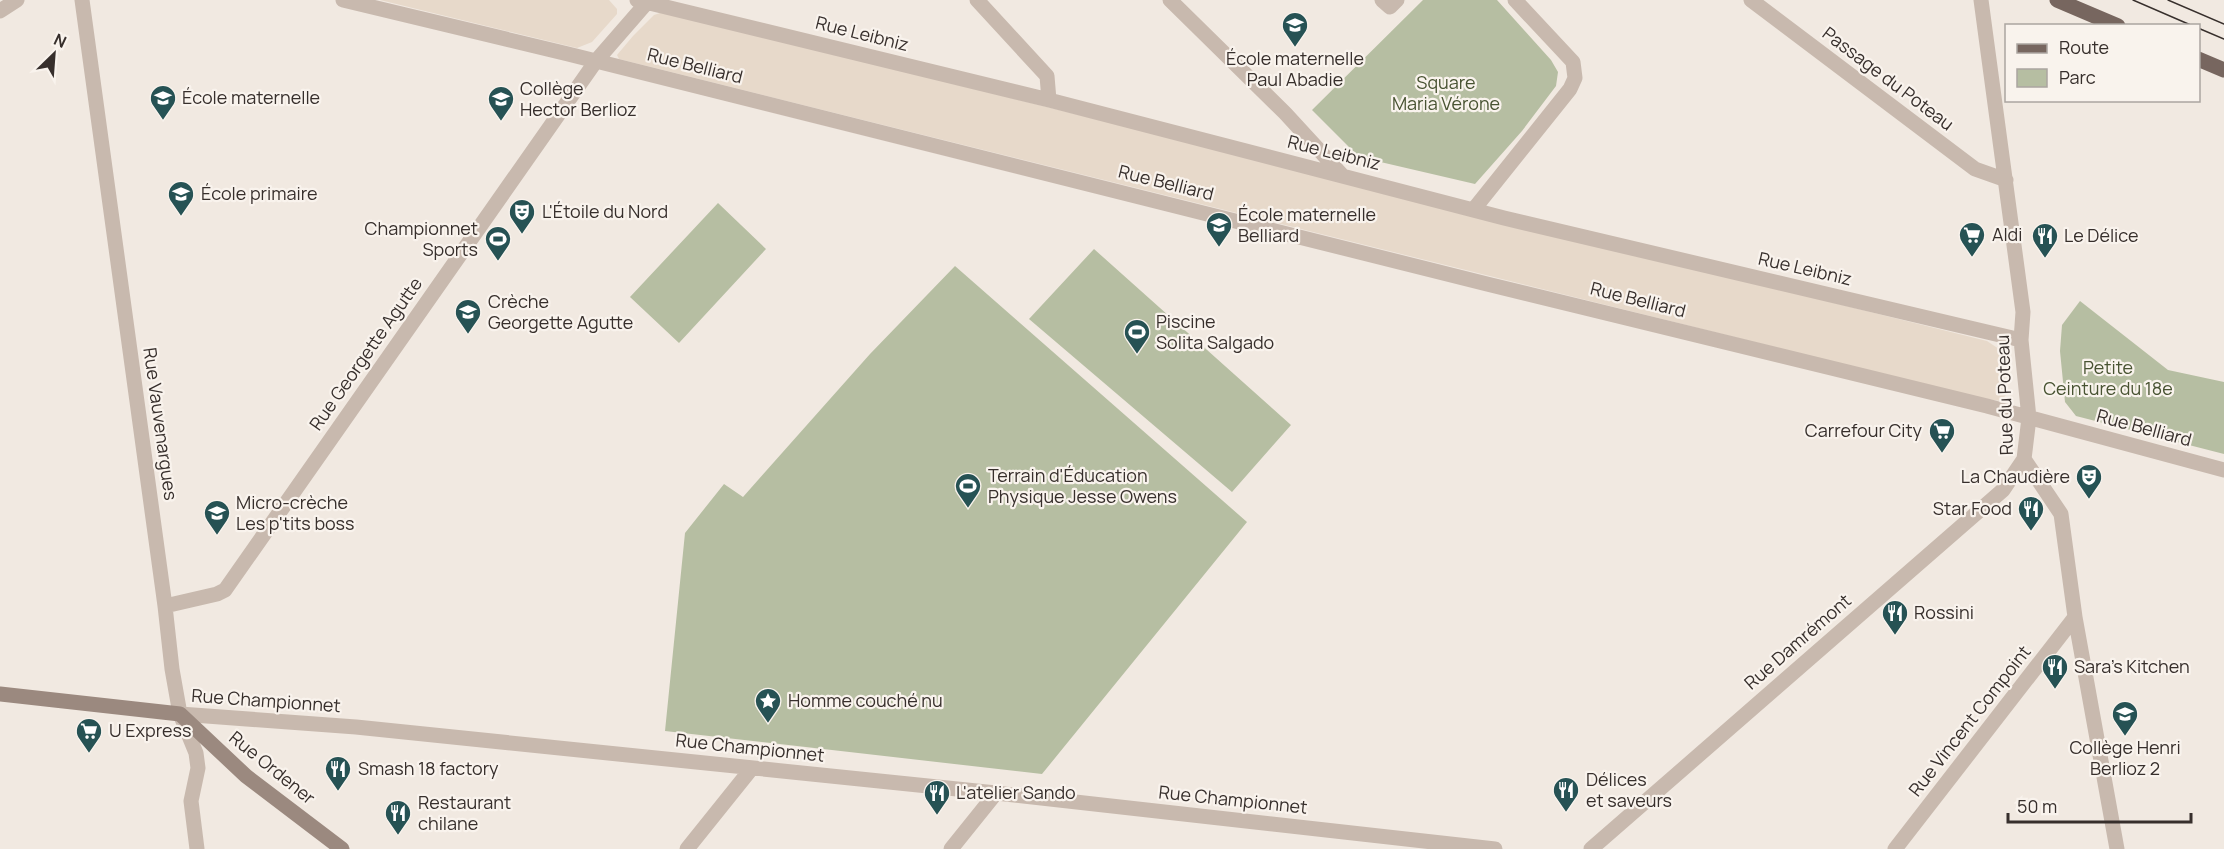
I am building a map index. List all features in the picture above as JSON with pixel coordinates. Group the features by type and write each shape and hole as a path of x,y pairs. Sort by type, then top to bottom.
{"main road":[{"path":"2057,0 2113,24"},
{"path":"2200,59 2224,70"},
{"name":"Rue Championnet","path":"0,694 180,714"},
{"name":"Rue Ordener","path":"180,714 246,776 342,849"}],"street":[{"path":"0,11 17,0"},
{"name":"Rue Vauvenargues","path":"82,0 172,669 180,714 196,753 198,768 191,801 196,849"},
{"name":"Rue Belliard","path":"343,0 2029,418 2224,470"},
{"path":"977,0 1047,76 1048,100"},
{"path":"1170,0 1298,127 1342,175"},
{"path":"1474,209 1570,89 1575,78 1573,62 1515,0"},
{"name":"Passage du Poteau","path":"1751,0 1975,170 2006,180"},
{"name":"Rue du Poteau","path":"1981,0 2023,312 2021,340 2029,418 2024,459 2061,514 2075,617 2117,849"},
{"name":"Rue Georgette Agutte","path":"165,606 217,594 225,590 596,61 644,1"},
{"name":"Rue Leibniz","path":"644,1 1048,100 1474,209 2021,340"},
{"name":"Rue Damrémont","path":"1591,849 2003,490 2024,459"},
{"name":"Rue Vincent Compoint","path":"1895,849 2075,617"},
{"name":"Rue Championnet","path":"180,714 356,727 996,793 1495,849"},
{"path":"687,849 752,768"},
{"path":"951,849 996,793"}],"green space":[{"name":"Square Maria Vérone","path":"1423,0 1497,0 1551,60 1558,72 1556,86 1522,131 1475,184 1359,157 1312,110"},
{"path":"718,203 766,249 679,343 630,297"},
{"name":"Piscine Solita Salgado","path":"1094,249 1291,425 1232,492 1029,319"},
{"name":"Terrain d'Éducation Physique Jesse Owens","path":"955,266 1247,522 1042,774 665,731 685,533 724,484 743,497 870,354"},
{"name":"Petite Ceinture du 18e","path":"2080,301 2168,370 2224,382 2224,454 2076,416 2065,402 2060,351 2062,325"}],"shaded area":[{"path":"380,0 609,0 617,9 617,14 592,42 577,48"},
{"path":"660,13 678,15 1987,341 1999,349 2002,355 2006,395 2001,401 1979,398 619,59 617,55 633,36 654,15"}],"tram line":[{"path":"2133,0 2188,24"},
{"path":"2168,0 2224,24"},
{"path":"2200,29 2224,39"}],"place":[{"name":"École maternelle Paul Abadie","path":"1295,48"},
{"name":"École maternelle","path":"163,121"},
{"name":"Collège Hector Berlioz","path":"501,122"},
{"name":"École primaire","path":"181,217"},
{"name":"L'Étoile du Nord","path":"522,235"},
{"name":"École maternelle Belliard","path":"1219,248"},
{"name":"Aldi","path":"1972,258"},
{"name":"Le Délice","path":"2045,259"},
{"name":"Championnet Sports","path":"498,262"},
{"name":"Crèche Georgette Agutte","path":"468,335"},
{"name":"Piscine Solita Salgado","path":"1137,355"},
{"name":"Carrefour City","path":"1942,454"},
{"name":"La Chaudière","path":"2089,500"},
{"name":"Terrain d'Éducation Physique Jesse Owens","path":"968,509"},
{"name":"Star Food","path":"2031,532"},
{"name":"Micro-crèche Les p'tits boss","path":"217,536"},
{"name":"Rossini","path":"1895,636"},
{"name":"Sara's Kitchen","path":"2055,690"},
{"name":"Homme couché nu","path":"768,724"},
{"name":"Collège Henri Berlioz 2","path":"2125,737"},
{"name":"U Express","path":"89,754"},
{"name":"Smash 18 factory","path":"338,792"},
{"name":"Délices et saveurs","path":"1566,813"},
{"name":"L'atelier Sando","path":"937,816"},
{"name":"Restaurant chilane","path":"398,836"}]}
